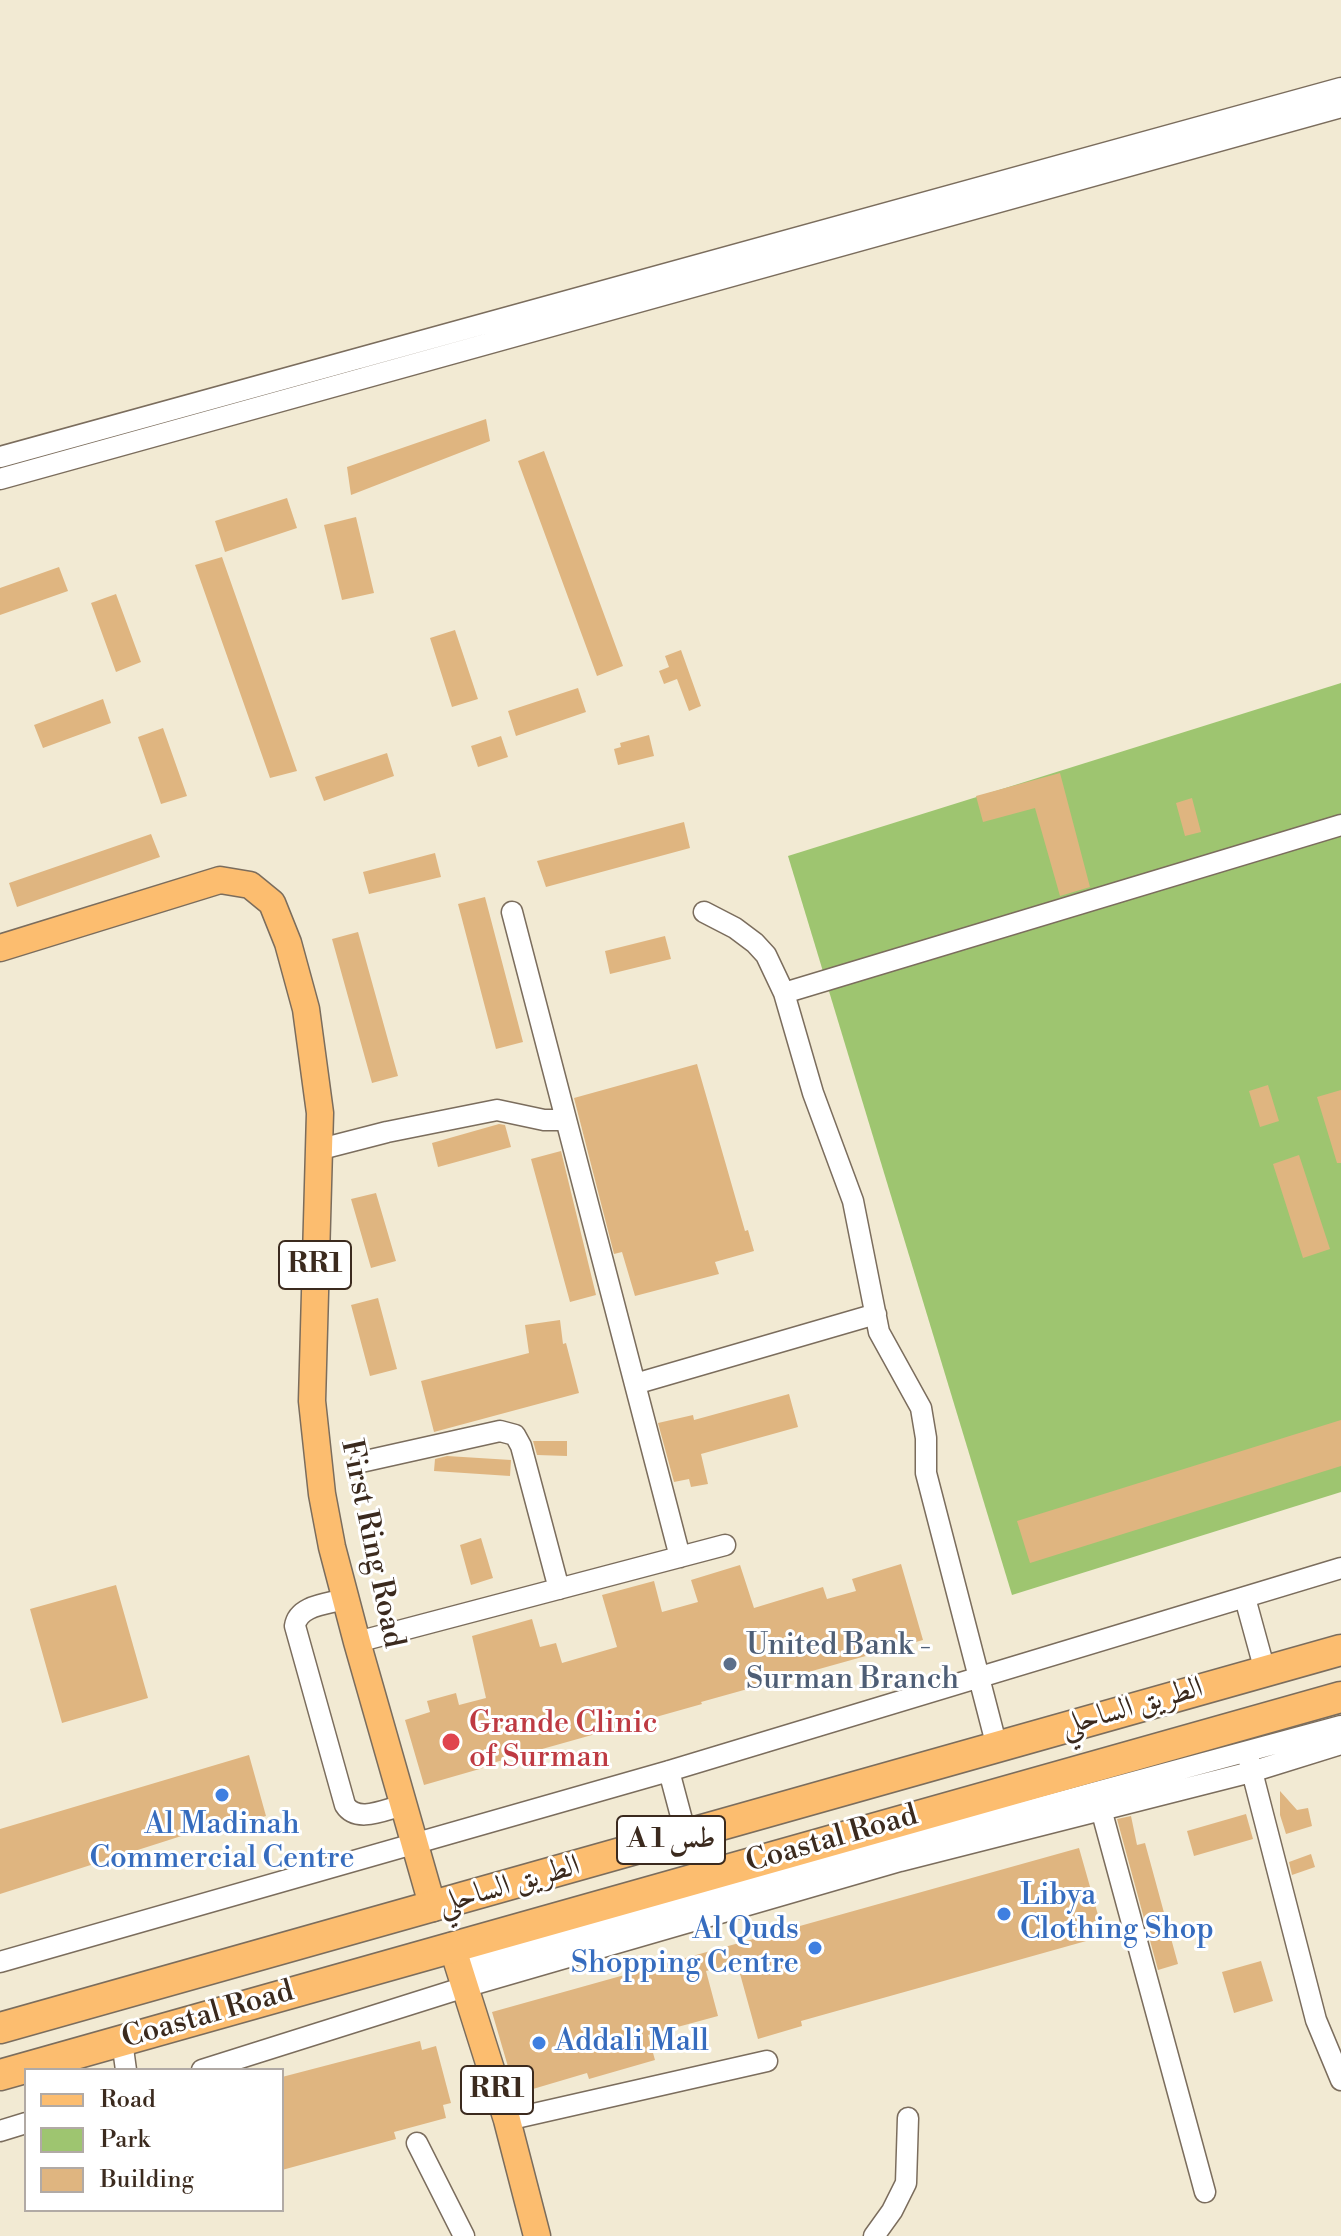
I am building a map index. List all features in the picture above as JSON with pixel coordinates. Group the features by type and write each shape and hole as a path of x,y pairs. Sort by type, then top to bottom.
{"highway":[{"name":"الطريق الساحلي","path":"0,2028 1341,1650"},
{"name":"Coastal Road","path":"43,2068 124,2055 459,1968 895,1844 1247,1750 1341,1697"},
{"name":"Coastal Road","path":"0,2075 24,2071"}],"main road":[{"name":"First Ring Road","path":"0,948 220,880 241,882 258,890 276,911 303,998 317,1077 321,1149 316,1221 312,1401 322,1494 345,1599 433,1908"},
{"name":"RR1","path":"459,1968 507,2120 537,2236"}],"street":[{"path":"0,457 1341,88"},
{"path":"0,479 1341,107"},
{"path":"784,993 1341,825"},
{"path":"512,912 680,1557"},
{"path":"704,912 735,928 755,943 766,955 784,993 813,1093 853,1201 879,1332 921,1408 925,1421 926,1473 997,1747"},
{"path":"321,1149 497,1110 544,1120 566,1120"},
{"path":"635,1384 876,1314"},
{"path":"361,1462 500,1431 515,1435 521,1446 559,1589"},
{"path":"357,1642 725,1545"},
{"path":"0,1962 669,1771 1341,1568"},
{"path":"1245,1598 1265,1671"},
{"path":"345,1599 305,1610 295,1626 345,1805 351,1813 361,1816 404,1805"},
{"path":"207,2068 459,1968 895,1844 1341,1726"},
{"path":"1247,1750 1341,1744"},
{"path":"1247,1750 1316,2020 1341,2080"},
{"path":"669,1771 686,1835"},
{"path":"1097,1790 1205,2192"},
{"path":"507,2120 767,2061"},
{"path":"874,2236 892,2211 906,2183 908,2118"},
{"path":"0,2131 24,2124"},
{"path":"417,2143 464,2236"}],"green space":[{"path":"1341,683 1341,1492 1012,1595 788,856"}],"building":[{"path":"486,419 490,441 351,495 347,467"},
{"path":"544,451 623,666 597,676 518,461"},
{"path":"287,498 297,528 225,552 215,521"},
{"path":"356,517 374,593 342,600 324,525"},
{"path":"222,557 297,771 270,778 195,565"},
{"path":"59,567 68,591 0,615 0,588"},
{"path":"116,594 141,662 116,672 91,603"},
{"path":"455,630 478,699 452,707 430,638"},
{"path":"681,650 701,706 689,711 677,679 664,684 659,671 669,667 665,656"},
{"path":"578,688 586,712 516,736 508,711"},
{"path":"103,699 111,723 43,748 34,725"},
{"path":"163,728 187,796 161,804 138,737"},
{"path":"649,735 654,756 618,765 614,749 621,747 620,743"},
{"path":"501,736 508,757 478,767 471,746"},
{"path":"387,753 394,776 324,801 315,777"},
{"path":"1060,773 1090,887 1060,896 1035,808 983,822 976,796"},
{"path":"1192,798 1201,832 1185,836 1176,803"},
{"path":"684,822 690,848 546,887 537,861"},
{"path":"151,834 160,857 17,907 9,883"},
{"path":"435,853 441,877 369,894 363,872"},
{"path":"485,897 523,1042 496,1049 458,904"},
{"path":"358,932 398,1076 372,1083 332,939"},
{"path":"665,936 671,959 610,974 605,951"},
{"path":"697,1064 745,1231 748,1230 754,1251 715,1262 719,1274 635,1296 622,1252 614,1254 574,1098"},
{"path":"1268,1085 1279,1121 1260,1127 1249,1091"},
{"path":"1341,1090 1341,1163 1337,1163 1317,1097"},
{"path":"499,1124 505,1125 511,1147 438,1167 432,1143"},
{"path":"561,1151 596,1295 570,1302 531,1159"},
{"path":"1299,1155 1330,1249 1303,1258 1273,1164"},
{"path":"376,1193 396,1261 371,1268 351,1199"},
{"path":"378,1298 397,1369 370,1376 351,1305"},
{"path":"560,1320 563,1344 566,1343 579,1393 434,1432 421,1381 529,1353 525,1325"},
{"path":"789,1394 798,1427 701,1454 708,1484 691,1487 689,1479 674,1482 658,1423 693,1415 694,1420"},
{"path":"1341,1420 1341,1466 1030,1563 1017,1521"},
{"path":"533,1441 567,1441 567,1456 537,1455"},
{"path":"447,1456 511,1460 510,1476 434,1471 435,1459"},
{"path":"481,1538 493,1578 471,1585 460,1545"},
{"path":"901,1564 923,1640 701,1702 424,1785 405,1720 430,1712 427,1701 456,1693 459,1705 486,1698 472,1636 532,1619 540,1647 556,1643 562,1663 617,1647 602,1595 654,1581 662,1612 698,1602 691,1580 740,1565 754,1608 823,1587 827,1599 856,1591 852,1579"},
{"path":"116,1585 148,1698 62,1723 30,1609"},
{"path":"249,1755 266,1816 194,1836 194,1832 0,1894 0,1829"},
{"path":"1280,1791 1297,1810 1308,1808 1312,1826 1286,1834 1280,1815"},
{"path":"1246,1814 1253,1839 1194,1856 1187,1831"},
{"path":"1131,1816 1137,1845 1145,1843 1178,1964 1158,1970 1117,1819"},
{"path":"1079,1848 1104,1936 801,2021 802,2026 758,2039 737,1963 706,1971 718,2016 648,2035 655,2060 589,2079 587,2073 516,2094 492,2012"},
{"path":"1311,1854 1315,1867 1292,1875 1289,1862"},
{"path":"1261,1961 1273,2001 1234,2013 1222,1972"},
{"path":"420,2041 422,2050 436,2046 451,2103 443,2105 446,2118 394,2132 396,2139 284,2169 284,2076"}],"place":[{"name":"United Bank - Surman Branch","path":"730,1664"},
{"name":"Grande Clinic of Surman","path":"451,1742"},
{"name":"Al Madinah Commercial Centre","path":"222,1795"},
{"name":"Libya Clothing Shop","path":"1004,1914"},
{"name":"Al Quds Shopping Centre","path":"815,1948"},
{"name":"Addali Mall","path":"539,2043"}]}
